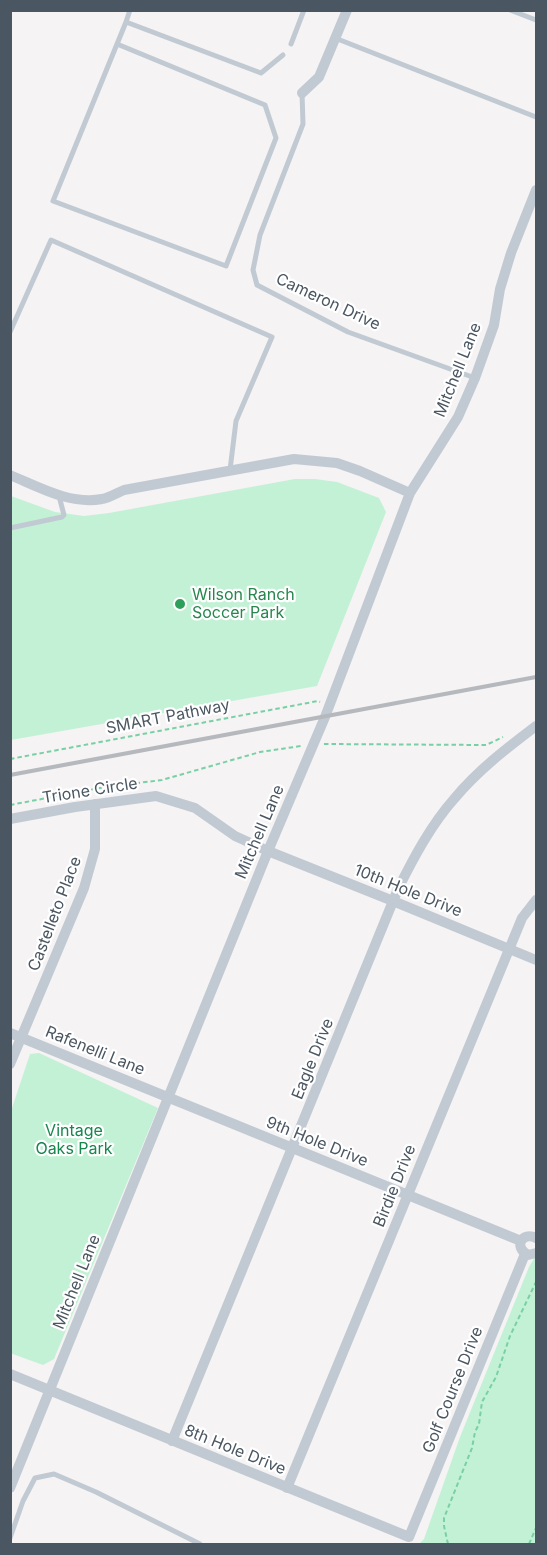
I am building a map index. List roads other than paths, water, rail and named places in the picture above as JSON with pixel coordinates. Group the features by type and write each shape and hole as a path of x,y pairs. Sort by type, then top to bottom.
{"street":[{"path":"302,93 319,77 347,10"},
{"name":"Mitchell Lane","path":"10,1488 329,705 410,493 458,417 475,378 494,325 500,289 511,253 537,190"},
{"path":"10,475 59,496 79,500 103,500 124,490 294,459 336,463 410,493"},
{"name":"Eagle Drive","path":"172,1441 393,901 419,849 453,799 494,758 537,726"},
{"name":"Trione Circle","path":"10,819 156,796 195,808 235,836 268,851"},
{"name":"Castelleto Place","path":"10,1064 16,1035 84,888 95,849 95,804"},
{"name":"10th Hole Drive","path":"268,851 537,960"},
{"name":"Birdie Drive","path":"287,1488 522,918 537,900"},
{"name":"Rafenelli Lane","path":"16,1035 168,1097"},
{"name":"9th Hole Drive","path":"168,1097 521,1241"},
{"path":"536,1236 525,1237 521,1241 521,1250 525,1254 537,1253"},
{"name":"Golf Course Drive","path":"409,1537 525,1254"},
{"name":"8th Hole Drive","path":"10,1374 409,1537"}],"lane":[{"path":"117,44 265,105 276,138 226,266 53,201 130,10"},
{"path":"291,44 304,10"},
{"path":"510,10 537,20"},
{"path":"126,21 261,73 283,55"},
{"path":"335,38 537,117"},
{"name":"Cameron Drive","path":"302,93 303,124 260,235 253,270 257,285 348,332 475,378"},
{"path":"10,332 51,240 272,337 236,421 230,470"},
{"path":"10,528 62,517 64,515 59,496"},
{"path":"10,1538 23,1501 35,1478 54,1474 96,1492 200,1545"}],"railway":[{"path":"10,775 536,677"}],"place":[{"name":"Wilson Ranch Soccer Park","path":"180,604"}],"park label":[{"name":"Vintage Oaks Park","path":"74,1140"}]}
